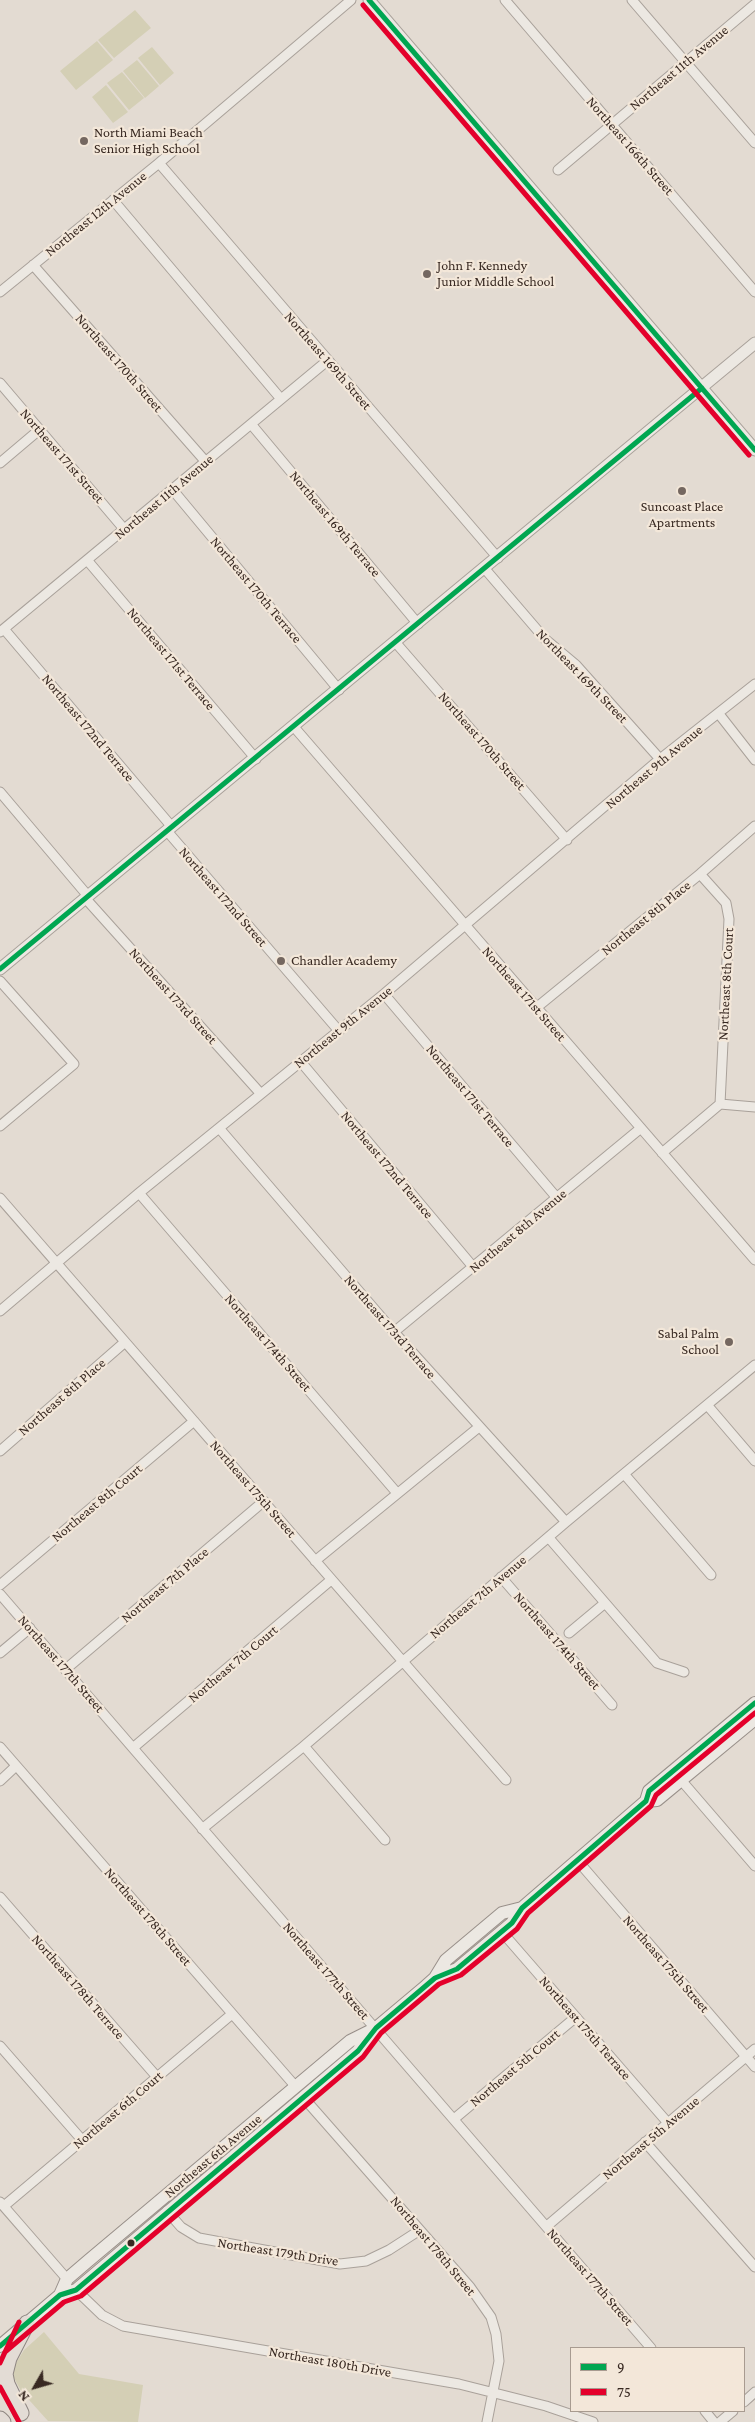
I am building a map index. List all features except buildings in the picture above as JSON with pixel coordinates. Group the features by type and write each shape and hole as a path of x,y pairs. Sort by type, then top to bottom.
{"main road":[{"name":"Northeast 6th Avenue","path":"0,2346 60,2295 76,2290 167,2211 299,2092 350,2041 376,2028 435,1978 457,1969 512,1924 522,1908 646,1801 649,1791 755,1703"},
{"name":"Northeast 6th Avenue","path":"646,1801 657,1800 755,1719"},
{"name":"Northeast 6th Avenue","path":"435,1978 446,1960 502,1912 522,1908"},
{"name":"Northeast 6th Avenue","path":"60,2295 67,2279 299,2092"},
{"path":"25,2418 7,2384 5,2374 9,2358 27,2323"},
{"path":"0,2388 25,2418"},
{"path":"0,2419 3,2422"}],"street":[{"name":"Northeast 12th Avenue","path":"0,292 159,162 351,0"},
{"path":"369,0 755,450"},
{"name":"Northeast 166th Street","path":"505,0 755,292"},
{"path":"632,0 755,143"},
{"name":"Northeast 11th Avenue","path":"558,170 755,4"},
{"name":"Northeast 169th Street","path":"159,162 327,361 498,558"},
{"path":"113,200 281,399"},
{"name":"Northeast 170th Street","path":"33,265 206,462"},
{"path":"0,970 755,343"},
{"name":"Northeast 11th Avenue","path":"2,631 327,361"},
{"name":"Northeast 171st Street","path":"0,383 124,529"},
{"name":"Northeast 169th Terrace","path":"251,424 418,624"},
{"path":"0,462 39,430"},
{"name":"Northeast 170th Terrace","path":"172,490 339,690"},
{"name":"Northeast 171st Terrace","path":"87,560 256,759"},
{"name":"Northeast 169th Street","path":"485,569 545,639 576,665 660,759"},
{"name":"Northeast 172nd Terrace","path":"2,631 169,829"},
{"name":"Northeast 170th Street","path":"396,643 568,840"},
{"name":"Northeast 9th Avenue","path":"0,1311 140,1193 384,994 464,924 568,840 660,759 755,684"},
{"path":"719,714 755,760"},
{"name":"Northeast 171st Street","path":"294,727 755,1260"},
{"name":"Northeast 173rd Street","path":"0,792 87,897 261,1094"},
{"name":"Northeast 8th Place","path":"536,1008 700,874 755,826"},
{"name":"Northeast 172nd Street","path":"169,829 339,1031"},
{"name":"Northeast 8th Court","path":"700,874 726,903 730,919 720,1104"},
{"path":"0,981 74,1064 0,1126"},
{"name":"Northeast 171st Terrace","path":"384,994 557,1198"},
{"name":"Northeast 172nd Terrace","path":"301,1062 474,1268"},
{"path":"662,1153 720,1104 755,1107"},
{"name":"Northeast 173rd Terrace","path":"219,1128 394,1332 566,1522"},
{"name":"Northeast 8th Avenue","path":"394,1332 474,1268 640,1128"},
{"name":"Northeast 174th Street","path":"140,1193 397,1493"},
{"name":"Northeast 175th Street","path":"0,1198 506,1780"},
{"name":"Northeast 8th Place","path":"0,1451 125,1342"},
{"name":"Northeast 7th Avenue","path":"202,1829 304,1746 566,1522 755,1366"},
{"path":"708,1406 755,1461"},
{"name":"Northeast 8th Court","path":"0,1585 194,1421"},
{"path":"315,1561 479,1427"},
{"path":"625,1475 711,1575"},
{"name":"Northeast 7th Place","path":"66,1669 264,1501"},
{"path":"549,1538 657,1663 684,1672"},
{"name":"Northeast 174th Street","path":"501,1577 612,1705"},
{"name":"Northeast 7th Court","path":"134,1747 331,1580"},
{"name":"Northeast 177th Street","path":"0,1594 650,2347"},
{"path":"569,1633 605,1603"},
{"path":"0,1653 30,1628"},
{"path":"304,1746 385,1840"},
{"name":"Northeast 178th Street","path":"0,1747 470,2287 490,2318 499,2350 494,2392 487,2422"},
{"path":"0,1781 16,1766"},
{"path":"681,1780 755,1866"},
{"name":"Northeast 175th Street","path":"577,1860 755,2067"},
{"name":"Northeast 178th Terrace","path":"0,1897 157,2077"},
{"name":"Northeast 175th Terrace","path":"502,1932 668,2123"},
{"name":"Northeast 6th Court","path":"2,2204 82,2140 232,2014"},
{"name":"Northeast 5th Court","path":"454,2119 576,2016"},
{"path":"0,2046 82,2140"},
{"name":"Northeast 5th Avenue","path":"547,2226 755,2049"},
{"path":"645,2142 755,2267"},
{"path":"2,2204 67,2279"},
{"name":"Northeast 179th Drive","path":"167,2211 181,2227 199,2238 340,2264 366,2261 389,2250 420,2230"},
{"name":"Northeast 180th Drive","path":"76,2290 102,2315 123,2326 494,2392 593,2422"},
{"path":"745,2401 755,2392"},
{"path":"705,2412 714,2422"},
{"path":"720,2422 732,2412"}],"shaded area":[{"path":"135,10 151,28 114,58 98,40"},
{"path":"97,41 113,60 76,90 60,71"},
{"path":"152,47 174,73 160,85 138,58"},
{"path":"137,60 159,86 145,98 123,71"},
{"path":"122,72 144,98 129,110 107,83"},
{"path":"106,85 128,112 113,123 92,97"},
{"path":"44,2332 79,2374 143,2385 138,2422 48,2421 21,2391 14,2378 13,2368 24,2350"}],"transit line":[{"name":"9","path":"369,0 755,450"},
{"name":"75","path":"363,5 749,455"},
{"name":"9","path":"0,969 702,388"},
{"name":"9","path":"0,2346 60,2295 76,2290 358,2051 376,2028 435,1978 457,1969 512,1923 522,1908 646,1801 649,1791 755,1703"},
{"name":"75","path":"5,2352 64,2302 81,2296 363,2057 381,2033 439,1984 461,1975 517,1929 528,1913 651,1806 656,1795 755,1713"},
{"name":"75","path":"0,2363 19,2322"},
{"name":"75","path":"0,2387 19,2422"}],"place":[{"name":"North Miami Beach Senior High School","path":"84,141"},
{"name":"John F. Kennedy Junior Middle School","path":"427,274"},
{"name":"Suncoast Place Apartments","path":"682,491"},
{"name":"Chandler Academy","path":"281,961"},
{"name":"Sabal Palm School","path":"729,1342"}]}
